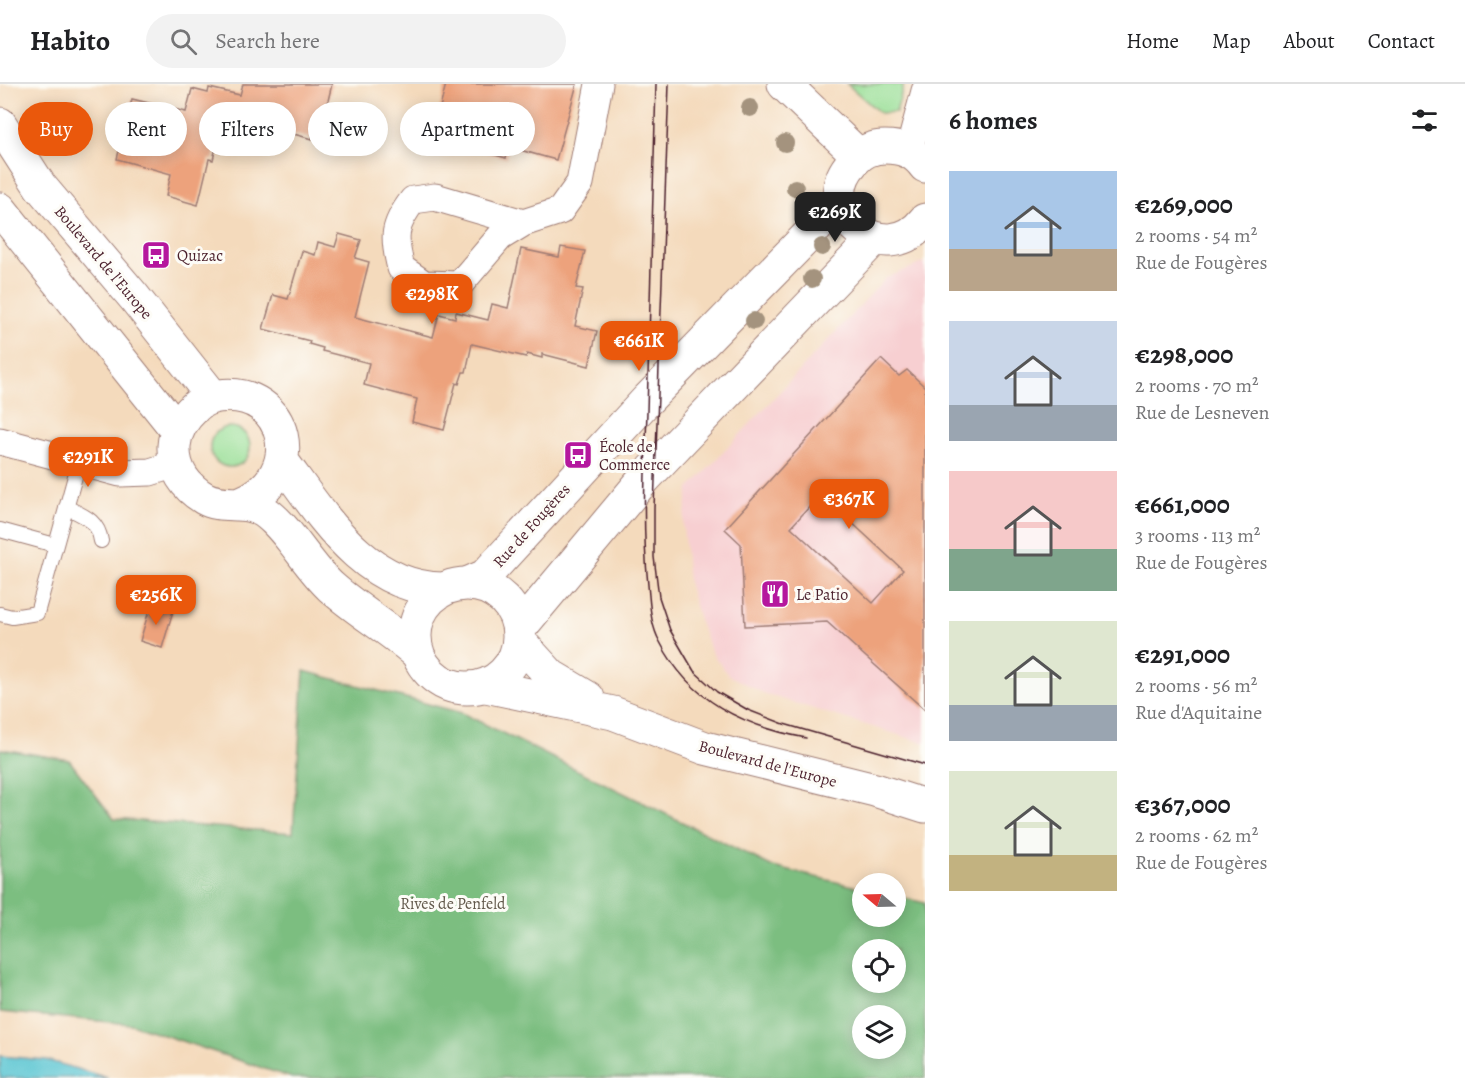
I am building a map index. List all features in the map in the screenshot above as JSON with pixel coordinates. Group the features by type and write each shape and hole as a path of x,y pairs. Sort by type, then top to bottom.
{"main road":[{"path":"784,84 858,155"},
{"name":"Boulevard de l'Europe","path":"0,124 40,186 134,297 213,397 231,394 250,399 266,409 277,424 283,442 282,461 306,497 350,547 373,566 426,589 484,586 507,603 519,635 551,676 613,713"},
{"path":"917,158 896,147 876,147 858,155 846,168 840,185 840,203 847,219 859,231 874,239 890,240 905,236 919,228 925,220"},
{"name":"Rue de Fougères","path":"456,586 485,576 660,388 840,203"},
{"path":"0,209 177,430"},
{"path":"486,686 509,668 519,635 645,478 874,239"},
{"path":"176,464 174,447 177,430 198,404 213,397"},
{"path":"241,503 267,488 277,475 282,461"},
{"name":"Boulevard de l'Europe","path":"176,464 183,479 201,496 224,504 253,505 267,513 329,586 417,653 424,668 437,680 452,687 469,689 486,686 613,713 705,748 875,790 925,806"},
{"path":"417,653 415,623 421,609 456,586"}],"street":[{"path":"523,223 435,197 413,200 400,217 394,240 401,268 424,284 459,285 500,237 523,223 560,211 580,183 599,84"},
{"path":"917,158 925,91"},
{"path":"0,441 120,473 150,472 176,464"}],"lane":[{"path":"0,614 12,617 37,614 79,462"},
{"path":"66,507 94,521 101,541"},
{"path":"0,530 55,545"}],"shaded area":[{"path":"925,262 925,743 765,694 728,675 712,653 701,626 688,582 683,525 689,489 886,278"}],"green space":[{"path":"847,84 904,84 896,112 880,113"},
{"path":"230,427 238,428 244,433 249,439 249,455 244,461 238,466 230,467 222,466 216,461 211,455 210,447 211,439 216,433 222,428"},
{"name":"Rives de Penfeld","path":"304,671 462,713 773,867 852,886 852,927 906,927 906,898 925,903 925,1078 292,1078 131,1024 0,1012 0,749 69,760 114,819 293,833"}],"water":[{"path":"0,1056 46,1060 108,1078 0,1078"}],"building":[{"path":"243,84 332,84 328,102 308,102 308,138 296,135 296,102 199,102 199,156 214,156 213,160 209,159 198,205 166,196 171,174 117,159 118,156 187,156 187,108 192,89 208,93 209,88 240,95"},
{"path":"446,84 577,84 556,160 535,154 535,102 441,102"},
{"path":"339,234 361,240 355,258 369,262 355,317 433,337 439,314 455,318 456,312 488,320 492,304 508,308 521,249 559,257 561,247 585,251 576,288 583,289 575,326 597,331 589,366 542,354 542,358 527,354 526,357 472,344 466,372 463,372 459,384 456,383 444,430 412,422 417,399 364,385 369,363 322,351 323,348 309,344 310,341 263,329 273,295 288,299 302,251 315,255 318,242 335,247"},
{"path":"881,359 899,376 907,370 925,387 925,710 827,622 745,626 741,544 725,529","holes":["821,494 903,570 873,603 791,527"]},
{"path":"151,604 173,611 162,648 140,641"}],"tram line":[{"path":"656,84 644,498 646,563 652,621 660,642 672,663 703,695 740,718 783,733 806,738"},
{"path":"669,84 654,557 659,597 670,630 694,671 717,692 748,710 784,724 925,765"}],"place":[{"name":"Quizac","path":"156,255"},
{"name":"École de Commerce","path":"578,455"},
{"name":"Le Patio","path":"775,594"}]}
